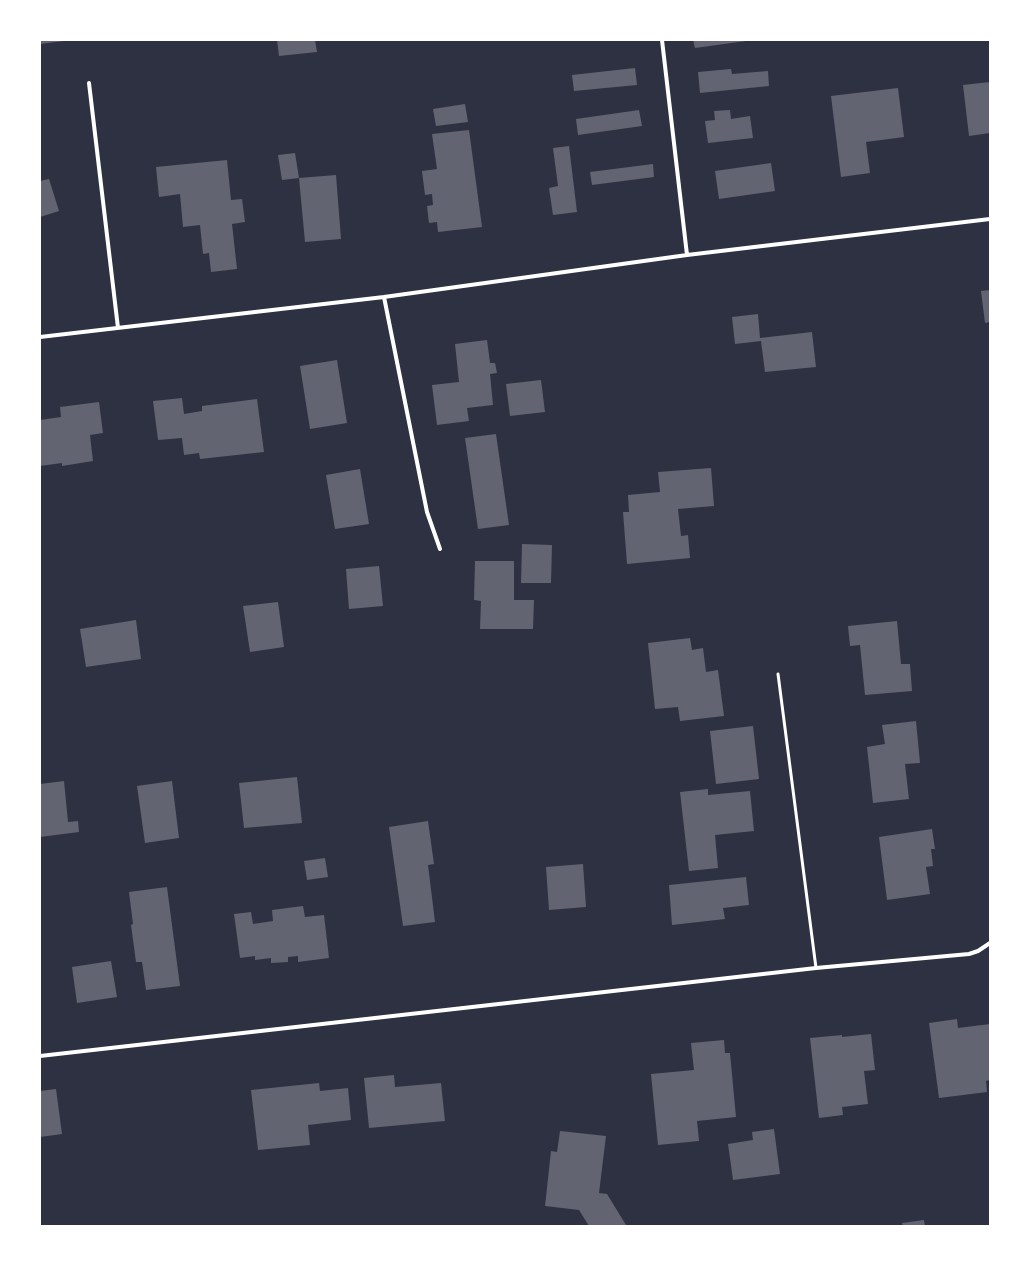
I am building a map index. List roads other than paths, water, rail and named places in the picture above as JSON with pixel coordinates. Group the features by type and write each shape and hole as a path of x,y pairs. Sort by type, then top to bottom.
{"street":[{"path":"662,40 687,255"},
{"path":"89,83 118,328"},
{"path":"40,337 384,297 687,255 990,219"},
{"path":"384,297 427,512 440,549"},
{"path":"40,1056 816,968 969,954 990,944"}],"lane":[{"path":"778,674 816,968"}]}
